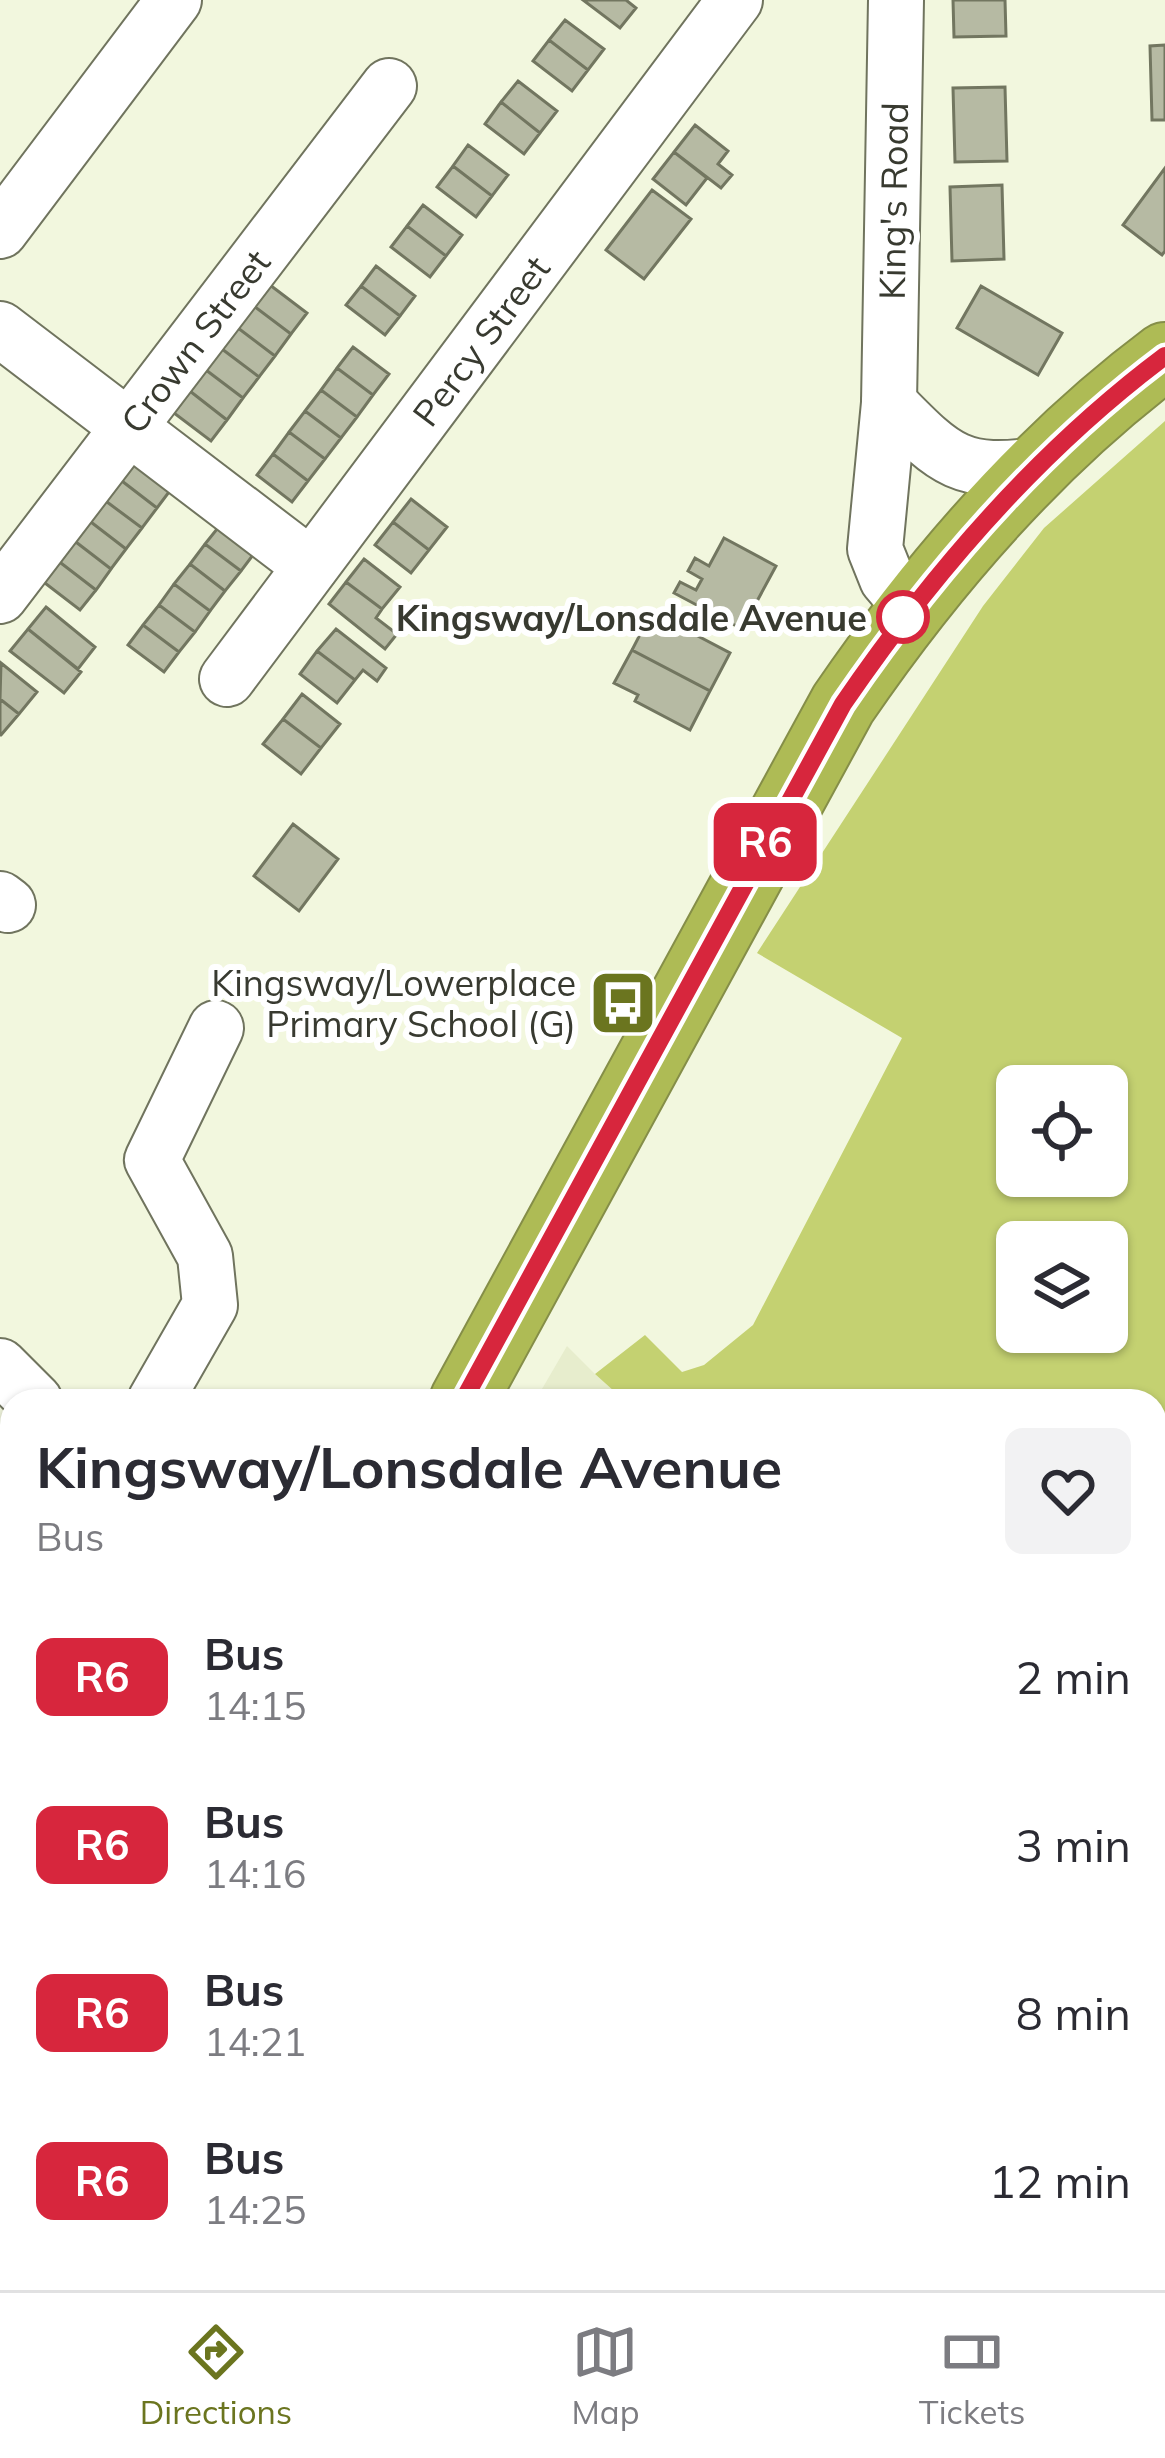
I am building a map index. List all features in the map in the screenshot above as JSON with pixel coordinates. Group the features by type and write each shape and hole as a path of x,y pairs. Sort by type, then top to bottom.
{"highway":[{"path":"469,1389 798,781 910,606 1042,464 1165,356"}],"street":[{"name":"Percy Street","path":"227,679 735,0"},
{"name":"King's Road","path":"896,0 890,403 875,549 887,579 910,606"},
{"path":"0,231 167,2"},
{"name":"Crown Street","path":"0,596 389,86"},
{"path":"0,329 311,566"},
{"path":"890,403 937,452 989,472 1042,464"},
{"path":"162,1389 210,1305 205,1256 152,1160 216,1028"},
{"path":"0,1366 23,1389"}],"shaded area":[{"path":"567,1346 612,1389 542,1389"}],"green space":[{"path":"1165,421 1165,1389 612,1389 595,1374 645,1335 682,1372 704,1365 753,1325 902,1038 757,953 983,606 1044,528"}],"building":[{"path":"583,0 626,0 636,8 620,28"},
{"path":"953,0 1005,0 1006,36 954,37"},
{"path":"565,20 604,49 588,70 549,40"},
{"path":"549,40 588,70 572,91 533,61"},
{"path":"1165,45 1165,120 1152,120 1150,46"},
{"path":"518,81 557,111 540,133 501,102"},
{"path":"1005,87 1007,161 955,162 953,88"},
{"path":"501,102 540,133 524,154 485,124"},
{"path":"695,125 728,151 718,164 732,175 721,188 674,152"},
{"path":"468,145 508,175 492,196 453,166"},
{"path":"674,152 707,178 686,205 653,179"},
{"path":"453,166 492,196 476,217 437,187"},
{"path":"1165,168 1165,251 1162,255 1123,225"},
{"path":"1002,185 1004,259 952,261 950,187"},
{"path":"652,190 691,219 644,279 606,250"},
{"path":"423,205 462,235 446,256 407,226"},
{"path":"407,226 446,256 430,277 391,247"},
{"path":"376,266 415,296 400,316 361,286"},
{"path":"266,282 307,313 291,334 250,303"},
{"path":"361,286 400,316 385,335 346,305"},
{"path":"981,286 1062,333 1038,375 957,328"},
{"path":"250,303 291,334 275,356 234,325"},
{"path":"234,325 275,356 259,377 218,346"},
{"path":"218,346 259,377 243,398 202,367"},
{"path":"353,347 389,374 373,395 337,368"},
{"path":"202,367 243,398 227,420 186,388"},
{"path":"337,368 373,395 357,417 321,390"},
{"path":"186,388 227,420 211,441 170,410"},
{"path":"321,390 357,417 341,438 305,411"},
{"path":"305,411 341,438 325,459 289,432"},
{"path":"289,432 325,459 308,481 273,454"},
{"path":"273,454 308,481 292,502 257,475"},
{"path":"133,458 172,488 157,508 118,478"},
{"path":"118,478 157,508 142,528 103,499"},
{"path":"103,499 142,528 126,549 87,519"},
{"path":"411,499 447,527 429,550 393,522"},
{"path":"87,519 126,549 111,569 72,539"},
{"path":"393,522 429,550 411,573 375,545"},
{"path":"221,524 256,551 241,571 205,544"},
{"path":"724,538 776,566 742,629 674,593 680,582 696,590 702,579 688,571 695,558 709,566"},
{"path":"72,539 111,569 96,590 57,560"},
{"path":"205,544 241,571 225,591 190,564"},
{"path":"364,559 400,587 382,609 346,582"},
{"path":"57,560 96,590 80,610 41,580"},
{"path":"190,564 225,591 210,611 174,584"},
{"path":"346,582 382,609 376,618 397,634 385,649 329,604"},
{"path":"174,584 210,611 195,632 159,605"},
{"path":"159,605 195,632 179,652 143,625"},
{"path":"46,607 95,647 78,669 28,629"},
{"path":"649,617 672,630 675,624 730,653 710,691 632,650"},
{"path":"143,625 179,652 164,672 128,645"},
{"path":"28,629 81,672 64,693 10,651"},
{"path":"336,629 386,668 377,681 363,670 355,680 317,651"},
{"path":"632,650 710,691 690,730 635,701 638,695 614,683"},
{"path":"317,651 355,680 337,703 300,674"},
{"path":"1,663 37,692 19,714 0,699"},
{"path":"302,694 340,724 321,748 283,719"},
{"path":"0,699 19,714 1,735 0,735"},
{"path":"283,719 321,748 301,774 263,744"},
{"path":"293,824 338,859 299,911 254,876"}],"bus line":[{"name":"R6","path":"469,1389 843,704 910,606 991,516 1130,382 1165,356"}],"place":[{"name":"Kingsway/Lonsdale Avenue","path":"903,617"},
{"name":"Kingsway/Lowerplace Primary School (G)","path":"623,1003"}]}
